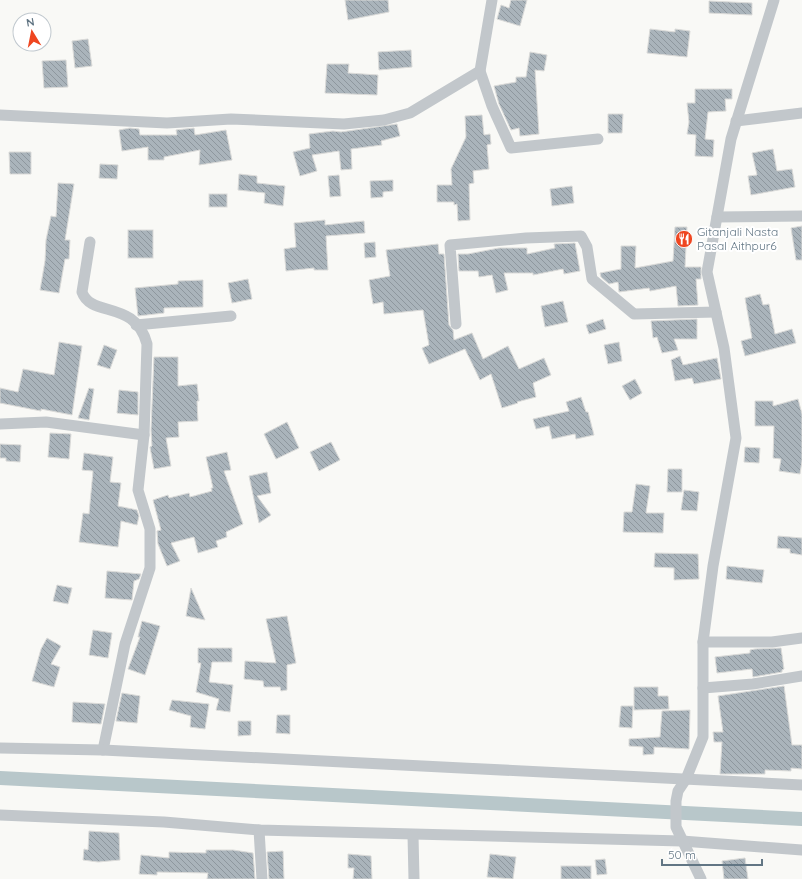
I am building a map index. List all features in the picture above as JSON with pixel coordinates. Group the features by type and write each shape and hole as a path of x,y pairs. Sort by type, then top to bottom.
{"street":[{"path":"492,0 480,71 492,106 511,148 598,139"},
{"path":"701,879 676,827 676,801 678,791 686,779 703,737 703,642 713,566 736,438 724,348 707,272 731,139 774,0"},
{"path":"0,115 167,123 232,119 350,123 384,120 410,113 480,71"},
{"path":"736,121 802,113"},
{"path":"717,217 802,216"},
{"path":"456,324 450,245 526,238 581,236 587,247 592,279 634,314 716,312"},
{"path":"90,242 82,292 84,298 89,303 130,316 144,333 146,344 144,435 138,490 150,529 150,568 125,644 102,750"},
{"path":"136,324 231,316"},
{"path":"0,424 46,422 144,435"},
{"path":"703,642 772,642 802,638"},
{"path":"703,688 752,684 802,676"},
{"path":"0,748 102,750 802,785"},
{"path":"0,815 164,822 259,830 682,841 802,850"},
{"path":"259,830 262,879"},
{"path":"413,835 414,879"}],"building":[{"path":"345,0 388,0 389,12 348,20"},
{"path":"511,0 527,0 520,26 497,19 501,5 509,8"},
{"path":"709,1 752,3 752,15 709,13"},
{"path":"650,29 675,32 675,29 690,31 687,57 647,53"},
{"path":"88,39 92,66 75,68 72,41"},
{"path":"411,50 412,67 379,70 378,52"},
{"path":"530,52 547,55 544,71 535,70 539,134 520,136 519,128 511,130 499,104 494,86 516,82 516,77 526,77"},
{"path":"66,60 68,87 44,88 42,61"},
{"path":"327,64 349,64 348,73 378,75 377,95 325,93"},
{"path":"695,89 732,89 732,99 725,99 726,111 708,112 705,139 714,140 713,157 695,156 696,135 687,134 689,122 687,103 695,103"},
{"path":"608,114 623,114 622,133 608,133"},
{"path":"482,115 484,135 490,134 491,144 487,145 489,169 473,171 474,183 469,184 470,220 458,221 457,204 454,205 454,202 437,202 437,185 452,185 451,169 466,137 465,116"},
{"path":"397,124 400,136 381,141 382,145 351,149 352,169 341,170 339,151 312,155 317,171 300,176 293,152 310,148 309,134 333,131 341,132"},
{"path":"130,128 139,129 140,135 177,135 176,130 194,128 195,135 226,130 232,160 199,165 200,150 164,157 164,160 148,160 148,147 122,151 119,130"},
{"path":"773,149 777,171 792,169 795,187 751,195 748,176 757,175 752,153"},
{"path":"9,152 31,152 31,174 10,174"},
{"path":"100,164 118,165 117,179 99,178"},
{"path":"239,174 257,176 257,183 285,186 283,206 264,203 265,193 238,190"},
{"path":"339,175 341,196 330,197 328,176"},
{"path":"393,180 393,191 383,192 383,197 371,198 370,181"},
{"path":"58,183 74,184 65,240 70,240 69,259 65,259 59,293 40,290 45,261 46,240 51,216 56,217"},
{"path":"572,186 574,203 552,206 550,189"},
{"path":"209,194 227,194 227,207 209,207"},
{"path":"325,220 325,225 364,221 365,233 326,236 328,270 314,270 314,268 286,271 284,249 296,247 294,223"},
{"path":"802,226 802,260 796,260 791,228"},
{"path":"675,227 687,227 685,267 701,267 701,279 696,279 698,305 678,306 676,286 650,291 649,288 619,292 618,282 609,284 601,277 600,273 621,269 621,246 636,246 635,268 673,261"},
{"path":"128,230 153,230 153,258 128,258"},
{"path":"375,242 376,257 365,258 364,243"},
{"path":"575,243 580,271 564,274 563,269 533,275 533,273 504,273 508,290 496,293 492,275 479,277 478,271 459,271 458,254 468,254 499,248 527,248 527,254 555,248 554,244"},
{"path":"438,244 439,254 444,254 449,325 453,330 454,340 472,333 483,359 508,346 519,369 544,358 551,375 533,383 536,397 502,408 491,374 480,380 465,349 429,364 422,348 429,345 423,310 384,314 383,302 373,304 369,280 390,276 386,250"},
{"path":"248,279 252,299 232,303 228,283"},
{"path":"203,280 203,307 164,308 164,313 138,316 135,288 178,284 178,281"},
{"path":"760,294 763,305 769,304 775,334 792,329 796,343 745,356 741,341 752,338 745,298"},
{"path":"563,301 568,322 545,327 541,306"},
{"path":"603,319 606,329 589,334 586,325"},
{"path":"697,319 697,339 674,339 678,350 662,353 657,337 653,338 651,321"},
{"path":"59,342 82,346 72,415 0,403 0,388 18,392 23,369 54,375"},
{"path":"619,342 622,361 608,364 604,345"},
{"path":"104,345 117,350 110,369 97,365"},
{"path":"680,356 683,365 717,358 721,379 694,384 692,378 675,381 671,360"},
{"path":"154,357 178,357 178,386 197,384 199,401 197,401 198,421 178,422 179,437 166,438 171,466 154,469 150,447 152,446 151,430"},
{"path":"635,379 642,393 630,400 622,386"},
{"path":"89,388 94,389 89,420 78,418"},
{"path":"119,390 138,392 138,415 117,413"},
{"path":"581,397 586,412 588,412 594,435 576,439 575,434 552,439 549,426 536,429 533,419 569,411 566,402"},
{"path":"798,399 802,414 802,461 800,474 779,471 781,459 773,458 774,426 755,426 755,401 773,401 773,406"},
{"path":"287,422 299,448 276,459 264,434"},
{"path":"50,433 71,434 69,459 48,457"},
{"path":"331,442 340,460 319,471 310,452"},
{"path":"0,444 21,445 20,462 6,461 6,458 0,458"},
{"path":"745,447 760,448 759,463 744,462"},
{"path":"227,452 231,470 224,471 243,524 226,532 227,537 216,541 218,547 198,553 194,537 171,543 180,561 167,566 158,544 157,531 161,530 153,500 168,495 169,498 189,493 190,497 212,491 211,488 213,488 206,457"},
{"path":"84,453 113,457 110,482 121,483 118,506 137,510 139,516 137,525 121,521 118,547 79,542 83,513 89,514 93,471 82,470"},
{"path":"668,469 682,469 682,492 667,492"},
{"path":"267,472 271,493 257,496 271,515 259,523 249,476"},
{"path":"636,484 650,486 646,513 664,513 663,533 623,532 624,512 632,512"},
{"path":"684,490 699,492 697,511 681,510"},
{"path":"778,536 802,538 802,555 790,553 790,549 777,548"},
{"path":"655,553 698,554 699,579 674,580 674,568 654,567"},
{"path":"727,566 764,570 762,583 726,579"},
{"path":"107,571 141,574 139,579 134,581 132,600 105,598"},
{"path":"57,585 72,588 68,604 53,601"},
{"path":"191,588 205,620 186,616"},
{"path":"287,616 296,663 287,665 287,690 281,691 280,687 264,687 263,681 244,679 245,661 276,663 266,619"},
{"path":"142,621 160,626 145,675 128,669 140,637 138,637"},
{"path":"93,630 112,633 108,658 89,655"},
{"path":"47,638 61,646 51,664 60,667 54,687 32,681 41,649"},
{"path":"198,648 232,648 232,662 212,662 209,682 233,685 230,712 216,710 219,699 196,692 201,663 198,663"},
{"path":"781,648 784,669 782,672 753,677 752,669 717,673 715,657 750,653 750,650 755,649"},
{"path":"784,686 792,745 802,745 802,769 791,768 791,771 765,770 765,774 720,774 722,742 714,742 713,732 723,732 718,696"},
{"path":"634,687 658,687 658,696 668,696 669,709 634,710"},
{"path":"122,693 140,696 137,723 116,721"},
{"path":"172,700 209,704 205,729 190,727 191,716 169,710"},
{"path":"73,702 105,704 101,724 72,722"},
{"path":"621,706 633,706 632,728 619,727"},
{"path":"690,710 689,749 654,747 654,754 643,755 643,747 629,746 629,739 660,737 662,711"},
{"path":"277,715 290,715 290,734 276,733"},
{"path":"238,721 251,721 251,735 238,736"},
{"path":"89,831 119,833 120,860 98,862 83,860 84,849 88,850"},
{"path":"206,850 233,850 253,853 255,879 207,879 208,873 157,872 157,875 139,874 141,855 169,858 169,852 206,853"},
{"path":"283,851 284,879 269,879 267,852"},
{"path":"348,854 371,856 372,879 353,879 354,868 348,868"},
{"path":"490,854 516,857 513,879 487,877"},
{"path":"745,858 748,879 724,879 722,861"},
{"path":"605,859 607,874 597,875 595,860"},
{"path":"561,866 591,866 591,879 561,879"}],"waterway":[{"path":"0,778 802,819"}],"place":[{"name":"Gitanjali Nasta Pasal Aithpur6","path":"684,239"}]}
